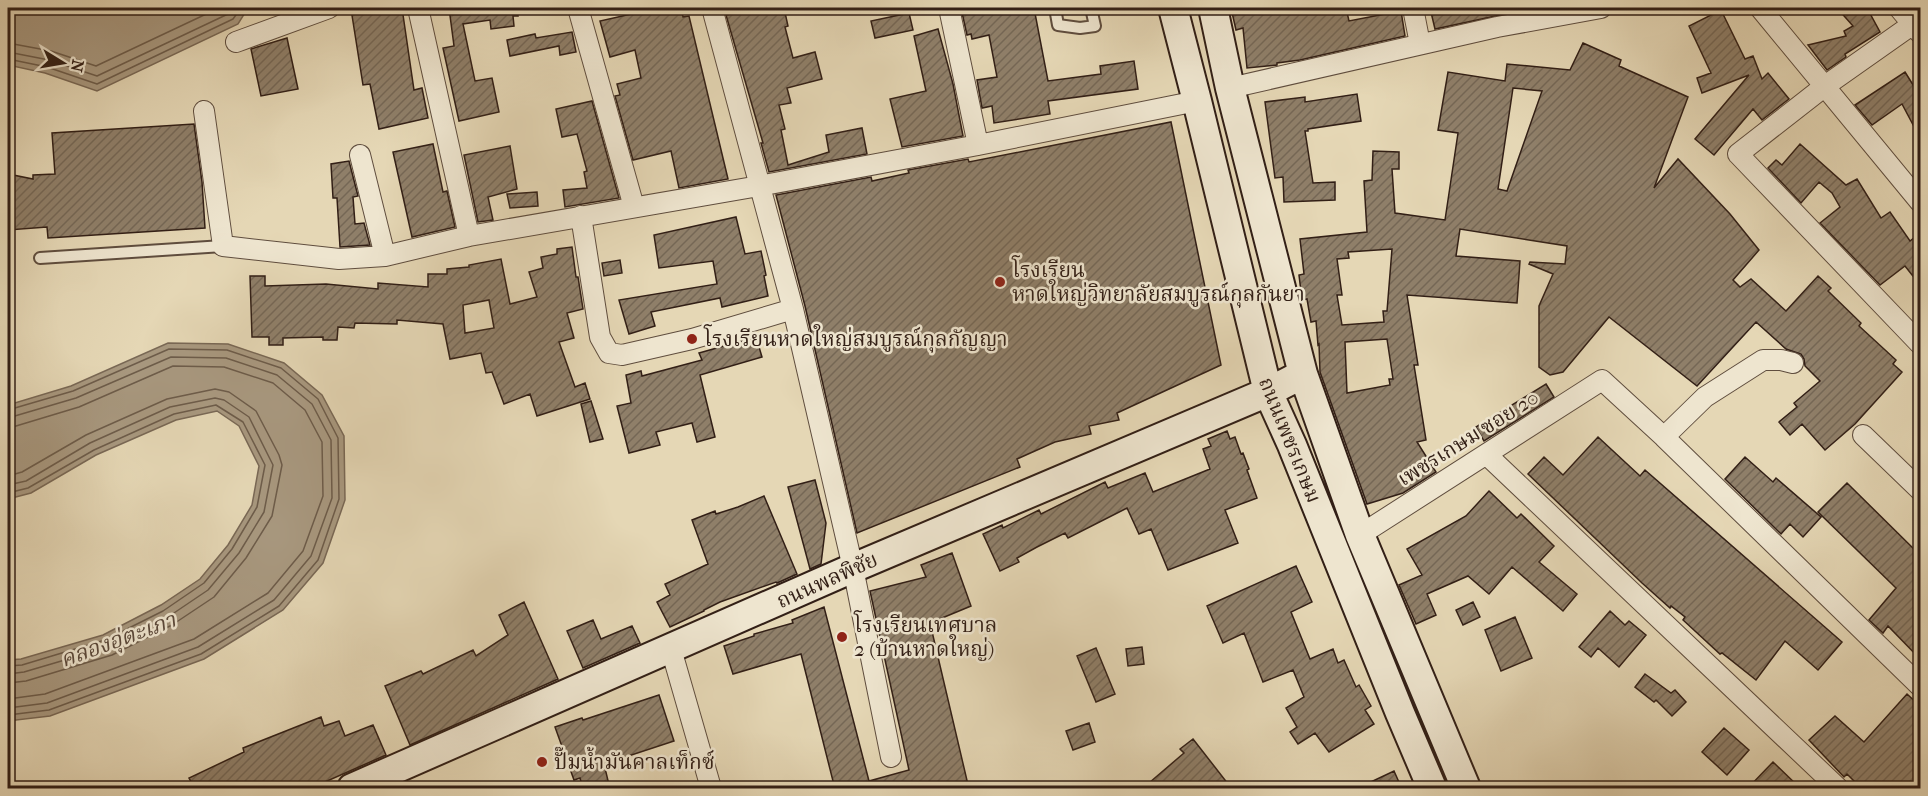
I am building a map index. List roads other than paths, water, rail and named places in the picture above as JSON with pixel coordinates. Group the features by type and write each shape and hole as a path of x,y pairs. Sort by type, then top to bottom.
{"main road":[{"name":"ถนนเพชรเกษม","path":"1173,8 1268,392 1292,445 1432,789"},
{"name":"ถนนเพชรเกษม","path":"1213,8 1230,88 1304,374 1360,536 1466,789"},
{"name":"ถนนพลพิชัย","path":"352,789 853,568 1268,392 1304,374"}],"street":[{"path":"236,42 329,8"},
{"path":"418,8 469,236"},
{"path":"578,8 634,207"},
{"path":"712,8 793,309 853,568 891,757"},
{"path":"949,8 978,146"},
{"path":"1413,8 1420,45"},
{"path":"1230,88 1497,27 1601,8"},
{"path":"1760,8 1920,202"},
{"path":"1899,8 1917,28 1825,86 1738,154 1920,344"},
{"path":"204,111 224,246 339,259 385,256 469,236 978,146 1197,101"},
{"path":"360,155 385,256"},
{"path":"581,216 600,337 609,352 622,355 692,339 793,309"},
{"path":"1793,363 1763,360 1705,397 1664,437 1920,686"},
{"name":"เพชรเกษม ซอย 20","path":"1360,536 1602,380 1664,437"},
{"path":"1863,435 1920,490"},
{"path":"1487,455 1838,789"},
{"path":"671,649 711,789"}],"lane":[{"path":"1054,8 1058,25 1080,28 1095,26 1090,8"},
{"path":"40,258 224,246"}],"water":[{"path":"8,8 248,8 238,24 97,91 45,73 8,65"},
{"name":"คลองอุ่ตะเภา","path":"168,343 228,344 284,363 322,395 344,436 345,500 323,563 283,610 204,659 50,716 8,721 8,660 21,659 103,635 161,605 200,579 228,545 252,505 259,466 239,426 217,411 176,420 96,455 31,493 8,499 8,405 71,386"}],"place":[{"name":"โรงเรียน หาดใหญ่วิทยาลัยสมบูรณ์กุลกันยา","path":"1000,282"},
{"name":"โรงเรียนหาดใหญ่สมบูรณ์กุลกัญญา","path":"692,339"},
{"name":"โรงเรียนเทศบาล 2 (บ้านหาดใหญ่)","path":"842,637"},
{"name":"ปั๊มน้ำมันคาลเท็กซ์","path":"542,762"}]}
